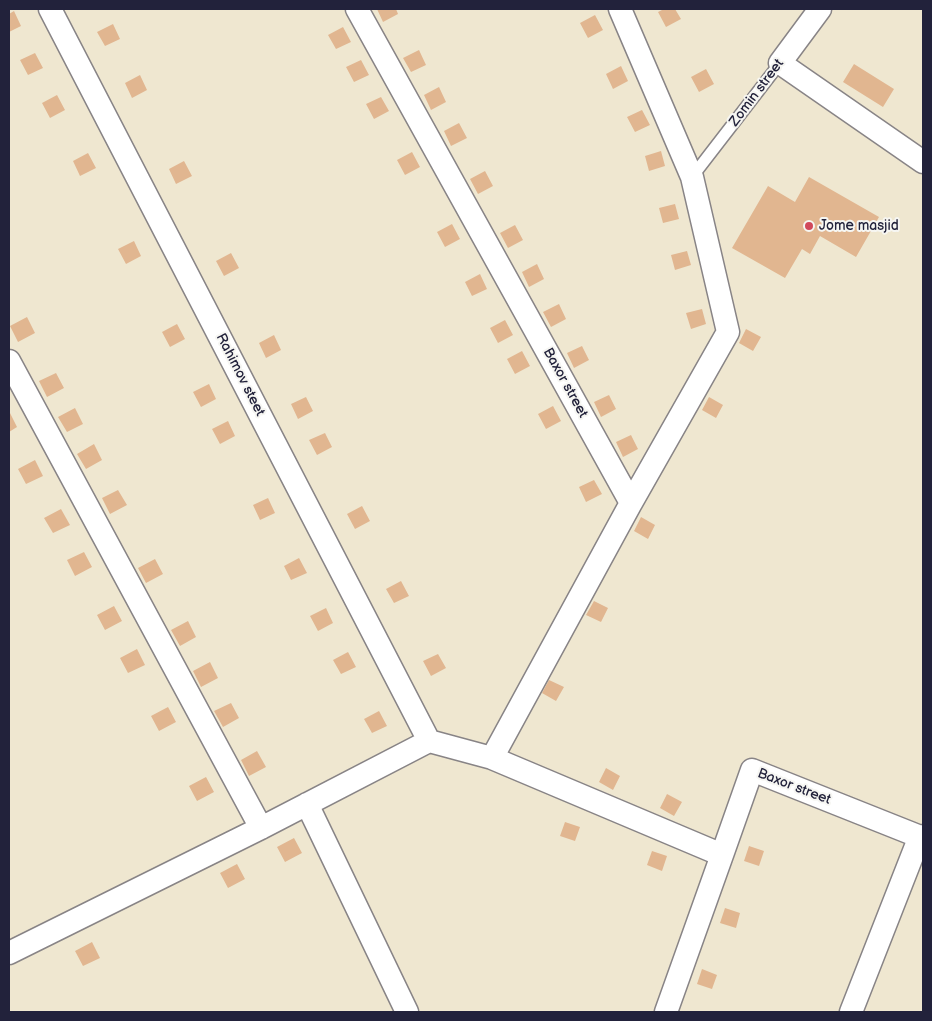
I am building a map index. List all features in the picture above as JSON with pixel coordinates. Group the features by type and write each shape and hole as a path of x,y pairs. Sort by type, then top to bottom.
{"street":[{"name":"Rahimov steet","path":"50,9 429,741"},
{"name":"Baxor street","path":"357,9 631,503"},
{"path":"492,758 631,503 728,332 692,177 620,9"},
{"name":"Zomin street","path":"780,63 820,9"},
{"path":"780,63 923,162"},
{"path":"9,361 261,828"},
{"path":"9,952 261,828 429,741 492,758 722,855"},
{"name":"Baxor street","path":"666,1012 752,770 922,837"},
{"path":"307,804 407,1012"},
{"path":"851,1012 922,837"}],"lane":[{"name":"Zomin street","path":"692,177 780,63"}],"building":[{"path":"377,9 396,9 398,14 383,22"},
{"path":"664,9 675,9 681,19 666,27 658,12"},
{"path":"14,11 21,26 9,32 9,14"},
{"path":"595,15 603,30 588,38 580,23"},
{"path":"113,24 120,39 105,46 97,32"},
{"path":"343,27 351,42 336,49 328,35"},
{"path":"419,50 426,65 411,72 403,58"},
{"path":"35,53 43,68 28,75 20,60"},
{"path":"361,60 369,75 354,82 346,67"},
{"path":"854,64 894,89 883,107 843,82"},
{"path":"621,66 628,81 613,89 606,74"},
{"path":"706,69 714,84 699,92 691,77"},
{"path":"140,75 147,90 132,98 125,83"},
{"path":"439,87 446,102 431,110 424,95"},
{"path":"57,95 65,110 50,118 42,103"},
{"path":"381,97 389,111 374,119 366,104"},
{"path":"642,110 650,125 635,132 627,117"},
{"path":"459,123 467,138 451,146 444,131"},
{"path":"661,151 665,166 649,171 645,156"},
{"path":"412,152 420,167 405,175 397,160"},
{"path":"88,153 96,168 80,176 73,161"},
{"path":"184,161 192,176 176,184 169,169"},
{"path":"485,171 493,186 478,194 470,179"},
{"name":"Jome masjid","path":"809,177 879,217 856,257 820,236 810,254 802,249 785,278 732,248 768,186 795,202"},
{"path":"675,204 679,219 663,223 659,208"},
{"path":"452,224 460,239 445,247 437,232"},
{"path":"515,225 523,240 508,248 500,233"},
{"path":"134,241 141,256 126,264 118,249"},
{"path":"687,251 691,265 675,270 671,255"},
{"path":"231,253 239,268 224,276 216,261"},
{"path":"537,264 544,279 529,287 522,272"},
{"path":"480,274 487,289 472,296 465,282"},
{"path":"559,304 566,319 551,327 543,312"},
{"path":"702,309 706,324 691,329 686,313"},
{"path":"27,317 35,333 18,342 10,326"},
{"path":"505,320 513,335 498,343 490,328"},
{"path":"177,324 185,339 170,347 162,332"},
{"path":"746,329 761,337 753,351 739,343"},
{"path":"274,335 281,350 266,358 259,343"},
{"path":"582,346 589,360 574,368 567,353"},
{"path":"522,351 530,366 515,374 507,359"},
{"path":"56,373 64,388 47,397 39,381"},
{"path":"209,384 216,399 201,407 193,392"},
{"path":"609,395 616,409 601,417 594,402"},
{"path":"306,397 313,411 298,419 291,404"},
{"path":"709,397 723,405 716,418 702,410"},
{"path":"553,406 561,421 546,429 538,414"},
{"path":"75,408 83,424 67,432 58,417"},
{"path":"9,411 17,427 9,432"},
{"path":"228,421 235,436 220,444 212,429"},
{"path":"325,433 332,447 317,455 309,440"},
{"path":"631,435 638,449 623,457 616,442"},
{"path":"94,444 102,460 86,469 77,454"},
{"path":"35,460 43,476 26,484 18,469"},
{"path":"594,480 602,494 586,502 579,487"},
{"path":"118,490 127,505 110,514 102,498"},
{"path":"268,498 275,513 260,520 253,505"},
{"path":"362,506 370,521 355,529 347,514"},
{"path":"61,509 70,525 53,533 44,518"},
{"path":"641,517 655,525 648,539 634,531"},
{"path":"84,552 92,567 75,576 67,560"},
{"path":"299,558 307,573 291,580 284,566"},
{"path":"155,559 163,574 146,583 138,568"},
{"path":"401,581 409,596 394,603 386,589"},
{"path":"594,601 608,608 601,622 586,615"},
{"path":"114,606 122,621 105,630 97,615"},
{"path":"326,608 333,623 318,631 310,616"},
{"path":"188,621 196,637 180,646 171,630"},
{"path":"137,649 145,665 128,673 120,658"},
{"path":"348,652 356,667 341,674 333,660"},
{"path":"438,654 446,668 431,676 423,661"},
{"path":"210,662 218,678 201,687 193,671"},
{"path":"549,680 564,687 556,701 542,693"},
{"path":"231,703 239,718 223,727 214,711"},
{"path":"168,707 176,722 159,731 151,716"},
{"path":"379,711 387,726 372,733 364,719"},
{"path":"257,751 266,767 249,776 241,760"},
{"path":"606,768 620,776 613,790 599,782"},
{"path":"206,777 214,792 197,801 189,786"},
{"path":"667,794 682,802 674,816 660,808"},
{"path":"565,822 580,827 575,841 560,836"},
{"path":"294,838 302,853 285,862 277,847"},
{"path":"749,846 764,851 759,866 744,861"},
{"path":"652,851 667,856 662,871 647,865"},
{"path":"237,864 245,879 228,888 220,873"},
{"path":"725,908 740,913 736,928 720,923"},
{"path":"92,942 100,958 83,966 75,951"},
{"path":"702,969 717,975 712,989 697,984"}],"place":[{"name":"Jome masjid","path":"809,226"}]}
